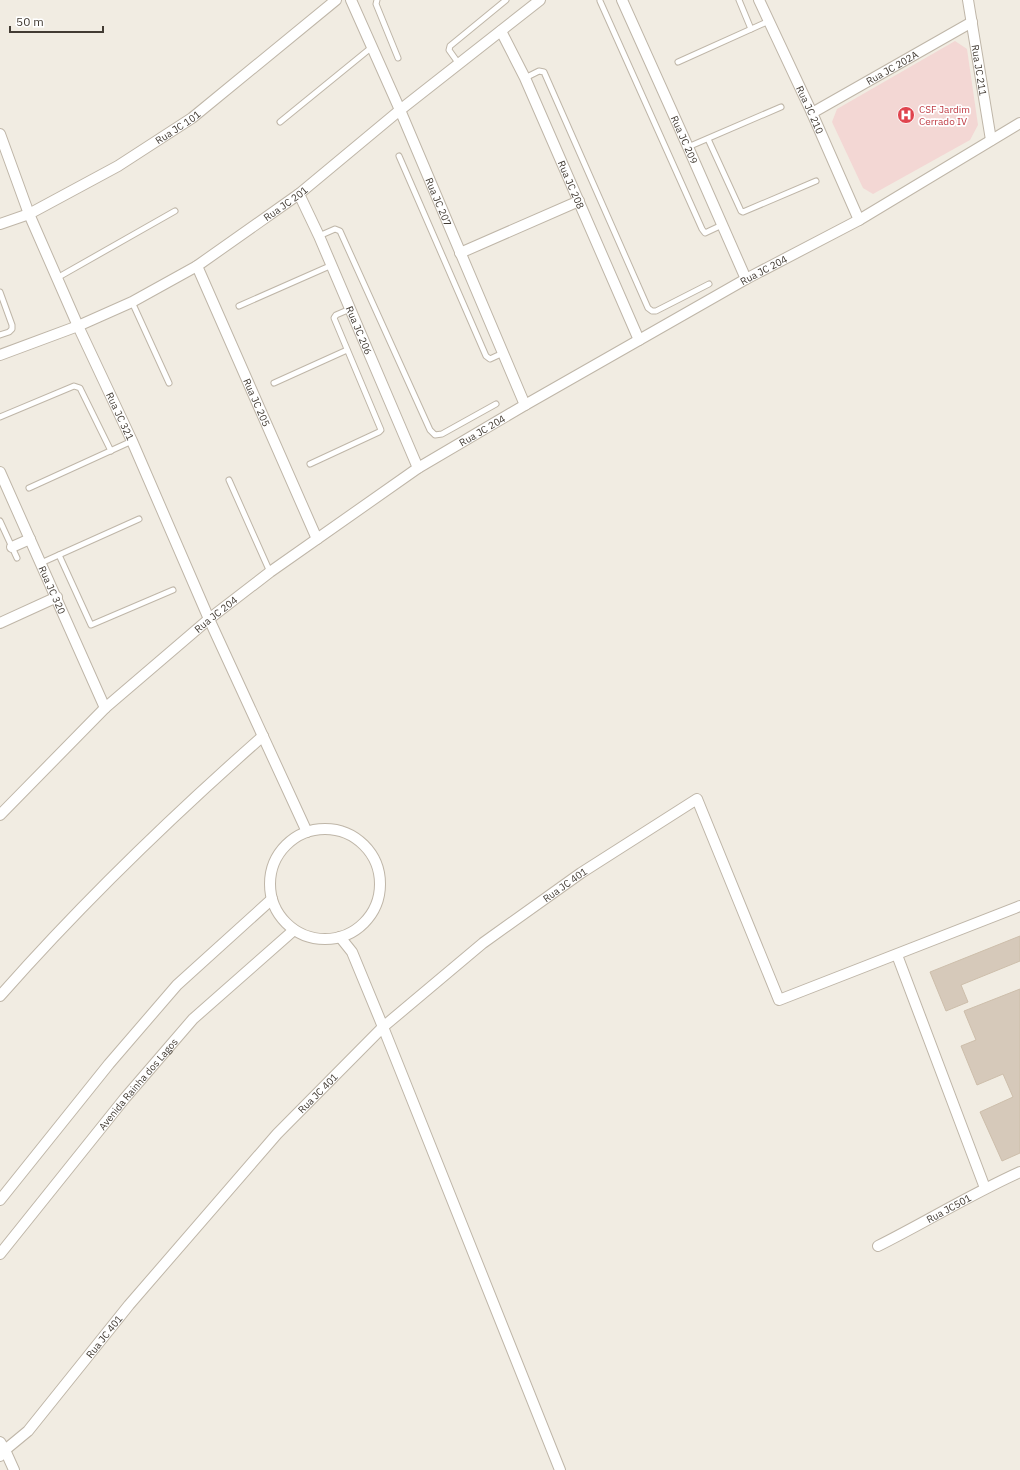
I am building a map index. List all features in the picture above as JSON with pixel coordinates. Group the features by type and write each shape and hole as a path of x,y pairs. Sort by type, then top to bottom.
{"street":[{"name":"Rua JC 101","path":"0,224 28,214 118,166 192,118 336,0"},
{"name":"Rua JC 207","path":"351,0 400,110 525,405"},
{"name":"Rua JC 201","path":"0,355 78,326 132,302 197,266 298,194 400,110 540,0"},
{"name":"Rua JC 209","path":"622,0 746,279"},
{"name":"Rua JC 210","path":"759,0 812,113 859,220"},
{"name":"Rua JC 211","path":"968,0 992,140"},
{"name":"Rua JC 202A","path":"812,113 972,22"},
{"name":"Rua JC 208","path":"501,31 525,78 639,340"},
{"name":"Rua JC 204","path":"0,815 106,708 209,620 270,572 418,468 746,279 859,220 1020,124"},
{"name":"Rua JC 321","path":"0,134 28,214 132,441 209,620 307,832"},
{"name":"Rua JC 206","path":"298,194 332,265 418,468"},
{"path":"460,253 579,201"},
{"name":"Rua JC 205","path":"197,266 317,539"},
{"name":"Rua JC 320","path":"0,472 106,708"},
{"path":"12,547 30,539"},
{"path":"0,624 57,597"},
{"path":"0,996 71,918 120,868 172,818 263,736"},
{"name":"Rua JC 401","path":"2,1449 28,1431 129,1305 277,1134 383,1027 483,943 581,873 697,798 779,1000 897,955"},
{"path":"331,828 352,835 366,845 376,860 381,883 376,907 361,926 340,937 316,938 294,930 280,916 272,899 270,878 276,857 290,841 307,832 331,828"},
{"path":"0,1200 109,1064 177,985 272,899"},
{"path":"985,1188 897,955 1020,906"},
{"name":"Avenida Rainha dos Lagos","path":"0,1254 120,1105 193,1019 294,930"},
{"path":"340,937 352,952 383,1027 560,1470"},
{"name":"Rua JC501","path":"878,1246 985,1188 1020,1172"},
{"path":"2,1449 14,1470"}],"lane":[{"path":"377,0 376,4 398,58"},
{"path":"459,64 449,50 450,46 506,0"},
{"path":"739,0 751,29"},
{"path":"600,1 702,230 705,233 722,225"},
{"path":"678,62 769,21"},
{"path":"280,122 372,47"},
{"path":"525,78 539,71 544,72 648,308 652,311 656,311 709,284"},
{"path":"688,147 781,107"},
{"path":"708,138 741,211 743,212 816,182"},
{"path":"399,156 486,356 490,359 503,354"},
{"path":"57,278 175,211"},
{"path":"319,236 335,229 340,231 430,430 435,434 442,434 496,404"},
{"path":"239,306 332,265"},
{"path":"0,292 12,325 12,329 9,332 0,335"},
{"path":"132,302 169,383"},
{"path":"310,464 381,430 346,350 334,316 350,308"},
{"path":"274,383 346,350"},
{"path":"0,417 74,386 78,386 111,451"},
{"path":"29,488 132,441"},
{"path":"229,480 270,572"},
{"path":"41,563 139,519"},
{"path":"0,521 16,558"},
{"path":"58,556 91,625 173,590"}],"shaded area":[{"name":"CSF Jardim Cerrado IV","path":"955,41 967,49 978,125 970,140 873,194 863,188 832,122 837,109"}],"building":[{"path":"1020,936 1020,961 961,985 968,1002 946,1011 930,972"},
{"path":"1020,989 1020,1153 1002,1161 980,1112 1013,1097 1003,1074 977,1085 961,1046 976,1040 964,1011"}],"place":[{"name":"CSF Jardim Cerrado IV","path":"906,115"}]}
